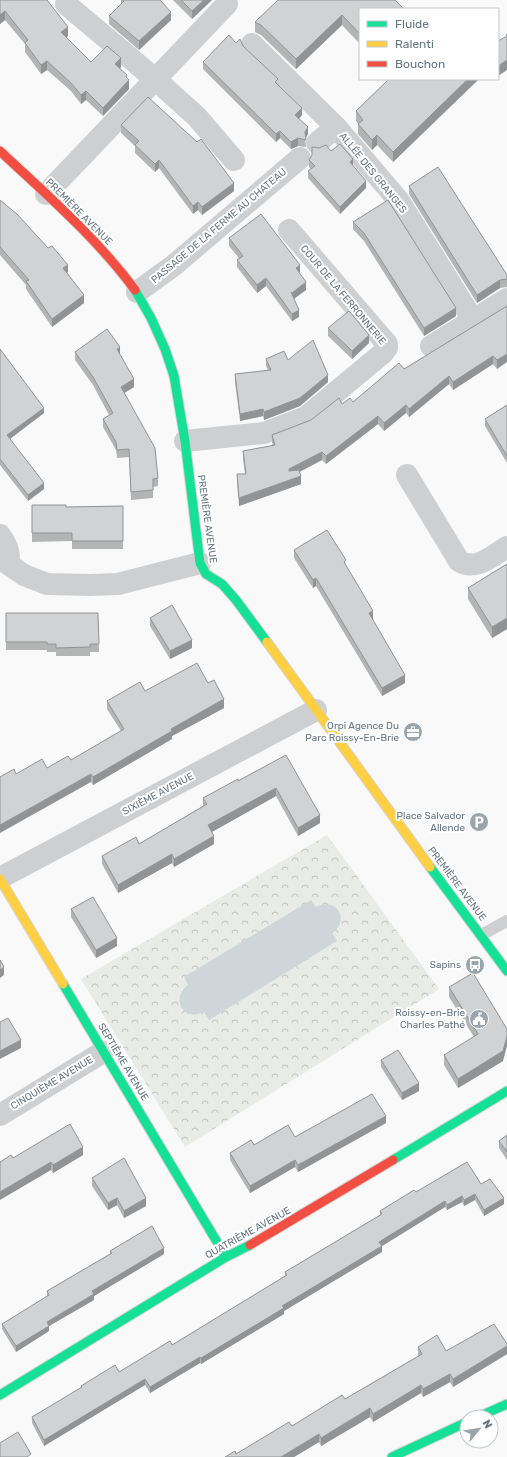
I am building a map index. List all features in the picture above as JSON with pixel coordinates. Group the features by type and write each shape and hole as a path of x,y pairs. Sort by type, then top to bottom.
{"main road":[{"name":"PREMIÈRE AVENUE","path":"0,151 87,233 120,269 137,292 151,318 165,349 174,376 186,441 200,563 206,574 226,587 236,600 436,876 507,971"},
{"name":"SEPTIÈME AVENUE","path":"0,878 226,1257"},
{"name":"QUATRIÈME AVENUE","path":"0,1395 226,1257 256,1242 507,1091"},
{"path":"496,1409 507,1404"},
{"path":"392,1457 459,1426"}],"street":[{"path":"66,4 155,79 196,117 234,160"},
{"path":"46,194 227,4"},
{"name":"ALLÉE DES GRANGES","path":"252,44 336,127 399,201 473,320"},
{"path":"317,143 336,127"},
{"name":"PASSAGE DE LA FERME AU CHATEAU","path":"137,292 173,266 300,158"},
{"name":"COUR DE LA FERRONNERIE","path":"186,441 264,433 306,417 383,353 387,348 387,344 289,230"},
{"path":"431,346 507,299"},
{"path":"407,475 459,561 471,565 477,564 507,547"},
{"path":"0,535 9,555 4,567 47,584 118,584 200,563"},
{"name":"SIXIÈME AVENUE","path":"0,878 316,710"},
{"name":"CINQUIÈME AVENUE","path":"0,1115 103,1052"}],"lane":[{"path":"481,935 507,921"}],"green space":[{"path":"327,835 439,989 185,1147 81,979"}],"shaded area":[{"path":"311,900 316,907 323,904 330,905 339,911 341,916 340,922 338,928 332,933 337,941 209,1020 204,1012 190,1014 181,1007 180,996 188,985 184,977"}],"building":[{"path":"0,0 47,0 68,27 61,32 91,62 107,46 121,58 115,64 127,75 126,77 129,80 103,108 86,91 81,95 71,83 47,61 41,65 25,43 28,40 5,11 0,15"},
{"path":"122,0 160,0 171,12 139,41 109,16 124,1"},
{"path":"181,0 204,0 192,11"},
{"path":"278,0 395,0 403,8 359,8 359,33 342,15 296,59 261,25 255,22"},
{"path":"229,35 236,43 240,39 243,46 278,79 275,82 302,108 295,115 308,127 305,132 306,140 298,138 291,142 280,131 276,134 203,62"},
{"path":"507,36 507,60 499,65 499,40"},
{"path":"388,80 467,80 393,152 377,135 372,140 358,124 363,120 356,111"},
{"path":"148,97 197,142 201,139 234,183 202,207 198,202 193,206 159,160 155,164 135,145 139,141 121,125"},
{"path":"340,144 353,159 350,162 366,181 340,207 308,171 315,166 309,160 312,155 312,147 319,148 326,145 331,151"},
{"path":"438,167 507,275 507,279 500,280 477,295 409,186"},
{"path":"0,200 17,214 48,248 52,246 68,265 63,268 84,295 52,319 26,281 29,280 0,247"},
{"path":"388,200 456,308 424,328 364,233 353,222"},
{"path":"261,214 300,265 296,268 306,282 292,293 291,292 299,310 292,314 266,278 257,285 237,260 243,256 229,238"},
{"path":"507,306 507,354 497,360 493,356 453,382 449,376 409,409 406,405 384,423 378,416 326,456 322,452 289,469 289,471 299,470 301,476 239,498 237,474 246,474 243,451 275,445 272,435 311,420 339,398 342,404 350,398 353,402 399,363 404,369"},
{"path":"349,311 369,335 352,351 328,328"},
{"path":"107,329 120,347 117,349 134,379 121,387 155,448 158,478 153,479 153,490 131,492 129,449 117,450 116,442 103,419 113,413 93,377 75,352"},
{"path":"313,340 328,375 300,398 264,412 263,409 240,414 235,374 271,370 266,359 284,351 288,360"},
{"path":"0,349 44,408 7,435 44,483 28,495 0,459"},
{"path":"507,405 507,456 485,419"},
{"path":"32,505 66,505 66,507 123,506 123,541 72,541 72,533 32,533"},
{"path":"327,530 346,560 344,562 373,611 369,613 405,675 382,688 316,578 313,580 294,550"},
{"path":"507,564 507,618 492,627 468,588"},
{"path":"172,605 192,640 170,651 150,618"},
{"path":"6,613 98,613 99,644 90,644 90,647 56,648 56,644 47,644 47,642 6,642"},
{"path":"197,663 208,683 214,680 224,699 171,729 172,731 93,777 91,774 0,825 0,777 14,769 16,774 42,759 47,768 68,756 71,760 124,729 107,701 140,682 145,691"},
{"path":"286,755 320,815 298,828 276,788 208,825 214,836 174,859 172,854 118,885 102,856 136,837 139,844 207,804 203,798"},
{"path":"93,897 117,938 96,950 71,909"},
{"path":"0,960 4,967 0,970"},
{"name":"Roissy-en-Brie Charles Pathé","path":"473,973 507,1029 507,1036 503,1051 458,1079 444,1055 478,1034 449,987"},
{"path":"8,1018 21,1040 0,1051 0,1022"},
{"path":"398,1050 419,1083 402,1093 381,1060"},
{"path":"372,1094 386,1116 298,1165 295,1160 250,1186 230,1153 251,1140 254,1145 288,1125 295,1137"},
{"path":"70,1124 83,1147 53,1165 51,1162 0,1192 0,1162 11,1155 13,1158"},
{"path":"507,1135 507,1152 499,1141"},
{"path":"124,1158 146,1198 124,1211 117,1198 108,1203 92,1178"},
{"path":"467,1162 481,1184 490,1179 504,1198 484,1210 475,1194 464,1200 462,1196 447,1205 445,1201 379,1242 382,1246 282,1306 284,1308 201,1358 200,1357 150,1387 145,1379 44,1440 32,1417 115,1365 119,1372 170,1341 172,1345 287,1275 285,1272 382,1214 380,1211 414,1190 416,1192"},
{"path":"152,1226 164,1248 92,1291 94,1294 47,1322 49,1326 16,1346 2,1324 49,1295 47,1291 112,1253 110,1251"},
{"path":"494,1324 507,1346 453,1379 450,1374 423,1389 421,1385 373,1414 370,1408 321,1438 319,1434 281,1457 225,1457 235,1451 236,1454 289,1422 292,1426 342,1395 345,1399 422,1354 418,1347 437,1335 446,1351"},
{"path":"18,1432 31,1454 27,1457 0,1457 0,1443"}],"traffic: fast":[{"path":"135,290 151,318 165,349 174,376 185,441 200,563 206,574 222,584 236,600 267,642"},
{"path":"430,867 507,971"},
{"path":"63,984 226,1257"},
{"path":"393,1160 507,1091"},
{"path":"0,1395 226,1257 250,1245"},
{"path":"496,1409 507,1404"},
{"path":"392,1457 459,1426"}],"traffic: slow":[{"path":"267,642 430,867"},
{"path":"0,879 63,984"}],"traffic: jam":[{"path":"0,151 88,235 135,290"},
{"path":"250,1245 393,1160"}],"place":[{"name":"Orpi Agence Du Parc Roissy-En-Brie","path":"413,732"},
{"name":"Place Salvador Allende","path":"479,822"},
{"name":"Sapins","path":"475,965"},
{"name":"Roissy-en-Brie Charles Pathé","path":"479,1019"}]}
